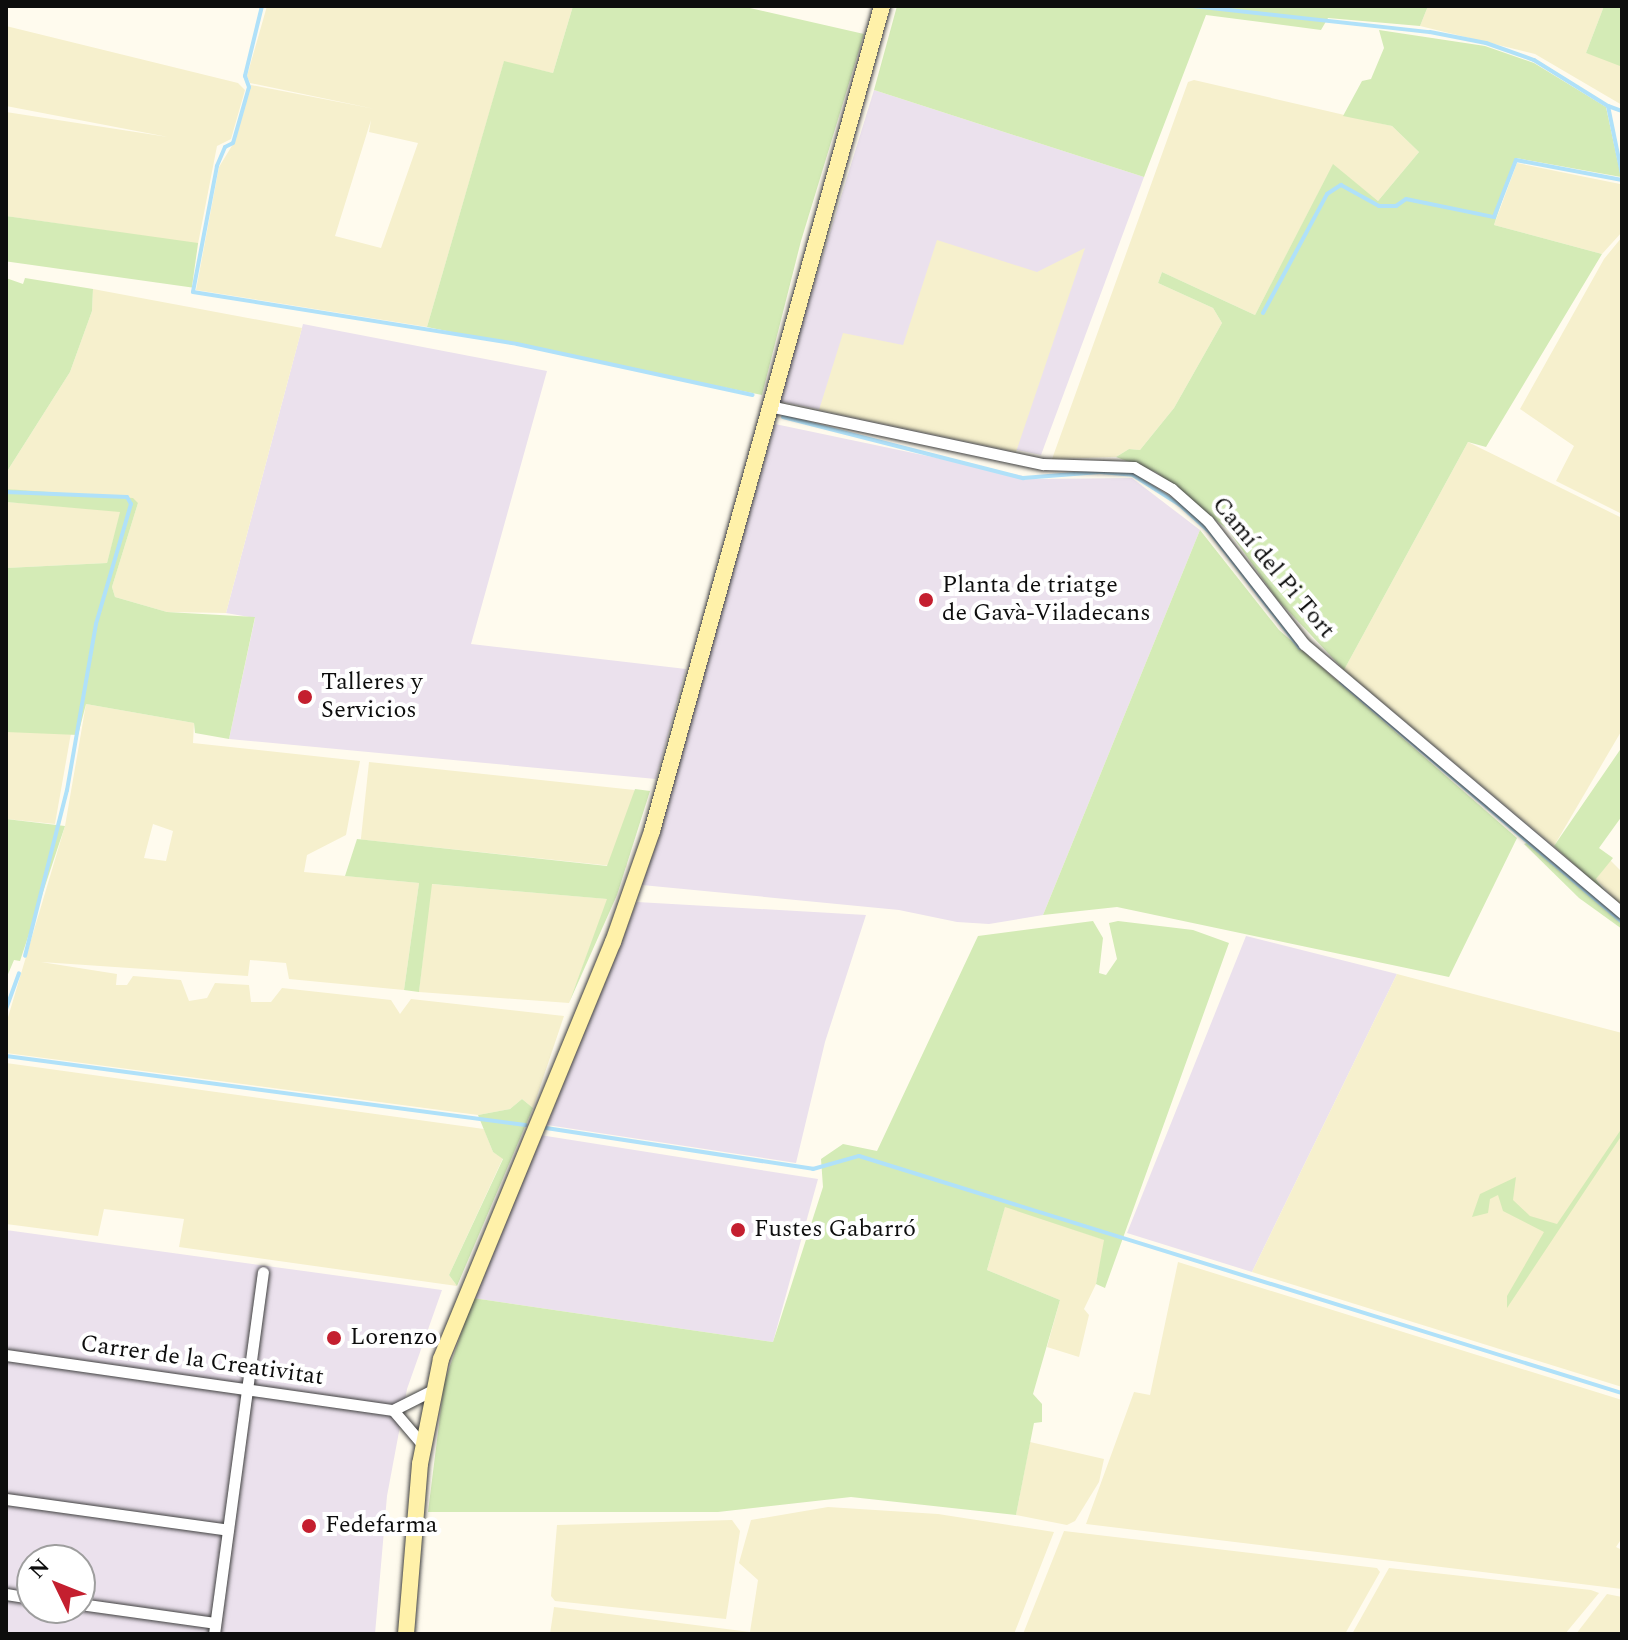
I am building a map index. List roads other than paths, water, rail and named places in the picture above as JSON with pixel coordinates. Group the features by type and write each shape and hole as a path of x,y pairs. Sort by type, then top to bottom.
{"main road":[{"path":"406,1634 422,1444 431,1391 640,868 882,6"}],"street":[{"name":"Camí del Pi Tort","path":"769,406 1043,464 1134,467 1172,489 1208,521 1304,644 1622,913"},
{"path":"96,1607 214,1629 263,1272"},
{"name":"Carrer de la Creativitat","path":"6,1355 393,1410"},
{"path":"422,1444 393,1410 431,1391"},
{"path":"6,1499 228,1530"}],"waterway":[{"path":"262,6 245,76 249,87 233,143 225,147 217,166 193,292 517,344 753,395"},
{"path":"1193,6 1430,32 1486,43 1534,60 1608,106 1622,174"},
{"path":"1608,106 1622,111"},
{"path":"1263,313 1327,194 1341,185 1379,206 1396,206 1406,199 1494,217 1516,160 1622,180"},
{"path":"783,417 1023,478 1100,472 1133,475 1180,505 1211,533 1300,648"},
{"path":"6,492 127,497 131,504 96,624 67,790 25,956"},
{"path":"1341,682 1622,922"},
{"path":"6,1009 19,973"},
{"path":"6,1056 525,1125"},
{"path":"546,1128 813,1169 859,1156 1622,1393"}],"place":[{"name":"Planta de triatge de Gavà-Viladecans","path":"926,600"},
{"name":"Talleres y Servicios","path":"305,697"},
{"name":"Fustes Gabarró","path":"738,1230"},
{"name":"Lorenzo","path":"334,1338"},
{"name":"Fedefarma","path":"309,1526"}]}
